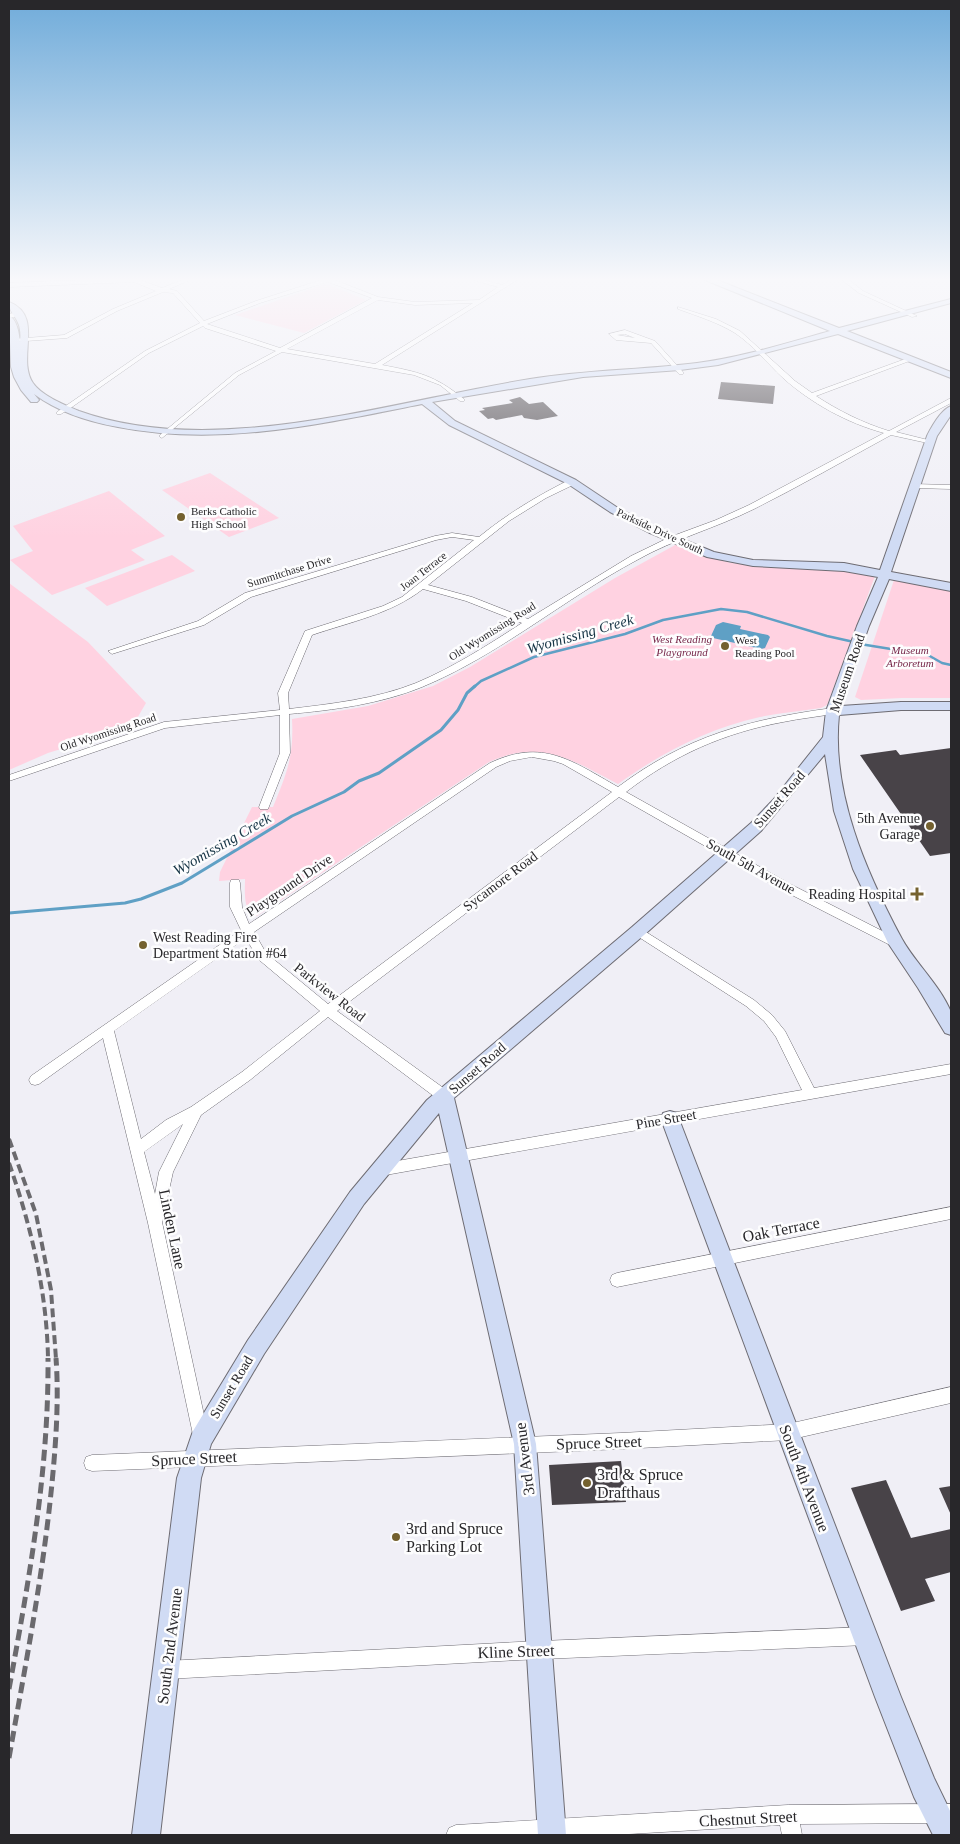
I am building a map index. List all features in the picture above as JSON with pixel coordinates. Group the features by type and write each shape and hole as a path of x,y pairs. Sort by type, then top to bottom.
{"street":[{"path":"9,366 13,380 19,389 33,400 62,411 166,433 265,432 460,398 566,376 679,370 699,366"},
{"path":"22,366 30,385 62,411"},
{"path":"62,411 128,366"},
{"path":"166,433 237,374 251,366"},
{"path":"377,366 428,376 460,398"},
{"path":"676,366 679,370"},
{"path":"773,366 811,396 850,417 890,433 910,436 930,443"},
{"path":"811,396 891,366"},
{"path":"928,366 951,375"},
{"name":"Old Wyomissing Road","path":"9,778 164,725 284,713 362,701 418,685 466,662 603,576 672,539 734,516 951,400"},
{"name":"Parkside Drive South","path":"427,404 452,423 572,482 614,510 672,539 710,555 753,563 824,565 885,574 951,587"},
{"name":"Museum Road","path":"896,944 849,839 835,783 830,738 833,711 860,635 885,574 914,486 937,426 951,409"},
{"name":"Joan Terrace","path":"284,713 283,693 308,633 392,605 410,596 480,539 526,506 572,482"},
{"path":"914,486 951,487"},
{"name":"Summitchase Drive","path":"112,651 201,623 248,595 435,538 452,535 480,539"},
{"path":"423,586 469,599 528,622"},
{"path":"833,711 901,706 951,706"},
{"name":"Sycamore Road","path":"138,1149 170,1124 196,1111 246,1076 329,1010 660,762 706,740 743,727 765,721 833,711"},
{"path":"264,807 285,753 284,713"},
{"name":"Sunset Road","path":"198,1448 256,1347 357,1198 434,1105 638,931 756,827 778,803 830,738"},
{"name":"Playground Drive","path":"35,1080 247,931 499,762 519,755 532,754 556,758 572,766"},
{"name":"South 5th Avenue","path":"572,766 788,888 896,944 924,983 951,1028"},
{"name":"Parkview Road","path":"235,883 236,907 247,931 262,956 386,1055 444,1096"},
{"path":"638,931 750,1002 768,1018 781,1034 810,1094"},
{"name":"Linden Lane","path":"107,1028 155,1223 198,1448"},
{"name":"Pine Street","path":"380,1170 951,1069"},
{"name":"3rd Avenue","path":"444,1096 460,1156 525,1444 552,1833"},
{"name":"Sycamore Road","path":"155,1223 166,1172 196,1111"},
{"name":"South 4th Avenue","path":"670,1118 722,1259 924,1786 944,1813 947,1835"},
{"name":"Oak Terrace","path":"617,1280 951,1213"},
{"name":"Spruce Street","path":"92,1463 198,1448 525,1444 788,1432 951,1395"},
{"name":"South 2nd Avenue","path":"146,1835 189,1478 198,1448"},
{"name":"Kline Street","path":"166,1670 866,1636"},
{"name":"Chestnut Street","path":"456,1835 552,1833 788,1815 944,1813"},
{"path":"788,1815 792,1835"}],"green space":[{"path":"210,473 279,518 229,537 162,490"},
{"path":"109,491 165,536 131,550 145,560 52,595 10,560 33,551 13,526"},
{"name":"West Reading Playground","path":"677,544 708,557 731,563 827,567 875,576 827,705 821,708 760,717 703,735 668,752 618,784 571,760 541,752 508,755 489,762 257,916 253,916 250,913 245,899 245,879 219,881 220,872 252,807 273,807 291,754 292,719 368,706 433,686 470,667 615,578"},
{"path":"172,555 195,571 107,606 85,588"},
{"name":"Museum Arboretum","path":"894,580 951,591 951,698 861,700 855,697"},
{"path":"9,583 88,642 146,703 132,727 48,753 9,770"}],"water":[{"path":"723,622 741,626 740,629 768,635 770,637 765,648 761,649 713,638 711,636 716,625"}],"building":[{"path":"721,382 775,386 773,404 718,399"},
{"path":"520,397 529,404 543,402 558,416 537,420 524,418 522,415 496,420 493,418 488,419 479,411 485,410 482,408 513,403 509,400"},
{"name":"5th Avenue Garage","path":"951,748 951,853 930,856 860,755 896,750 900,755"},
{"name":"3rd & Spruce Drafthaus","path":"621,1461 626,1502 552,1505 549,1465"},
{"path":"886,1480 911,1538 951,1529 951,1572 925,1579 935,1601 901,1611 851,1488"},
{"path":"951,1486 951,1515 939,1488"}],"waterway":[{"name":"Wyomissing Creek","path":"474,687 481,681 534,657 625,634 663,620 721,609 747,612 827,636 854,642"},
{"name":"Wyomissing Creek","path":"860,644 928,655 942,663 951,665"},
{"name":"Wyomissing Creek","path":"9,913 125,903 141,899 182,883 292,816 344,792 359,781 379,773 441,730 458,710 467,693 475,686"}],"railway":[{"path":"9,1139 36,1214 51,1290 56,1359"},
{"path":"9,1163 31,1235 41,1284 45,1309 48,1359"},
{"path":"9,1758 33,1621 48,1518 57,1420 56,1358"},
{"path":"9,1689 24,1607 41,1483 45,1442 48,1359"}],"place":[{"name":"Berks Catholic High School","path":"181,517"},
{"name":"West Reading Pool","path":"725,646"},
{"name":"5th Avenue Garage","path":"930,826"},
{"name":"Reading Hospital","path":"917,894"},
{"name":"West Reading Fire Department Station #64","path":"143,945"},
{"name":"3rd & Spruce Drafthaus","path":"587,1483"},
{"name":"3rd and Spruce Parking Lot","path":"396,1537"}]}
